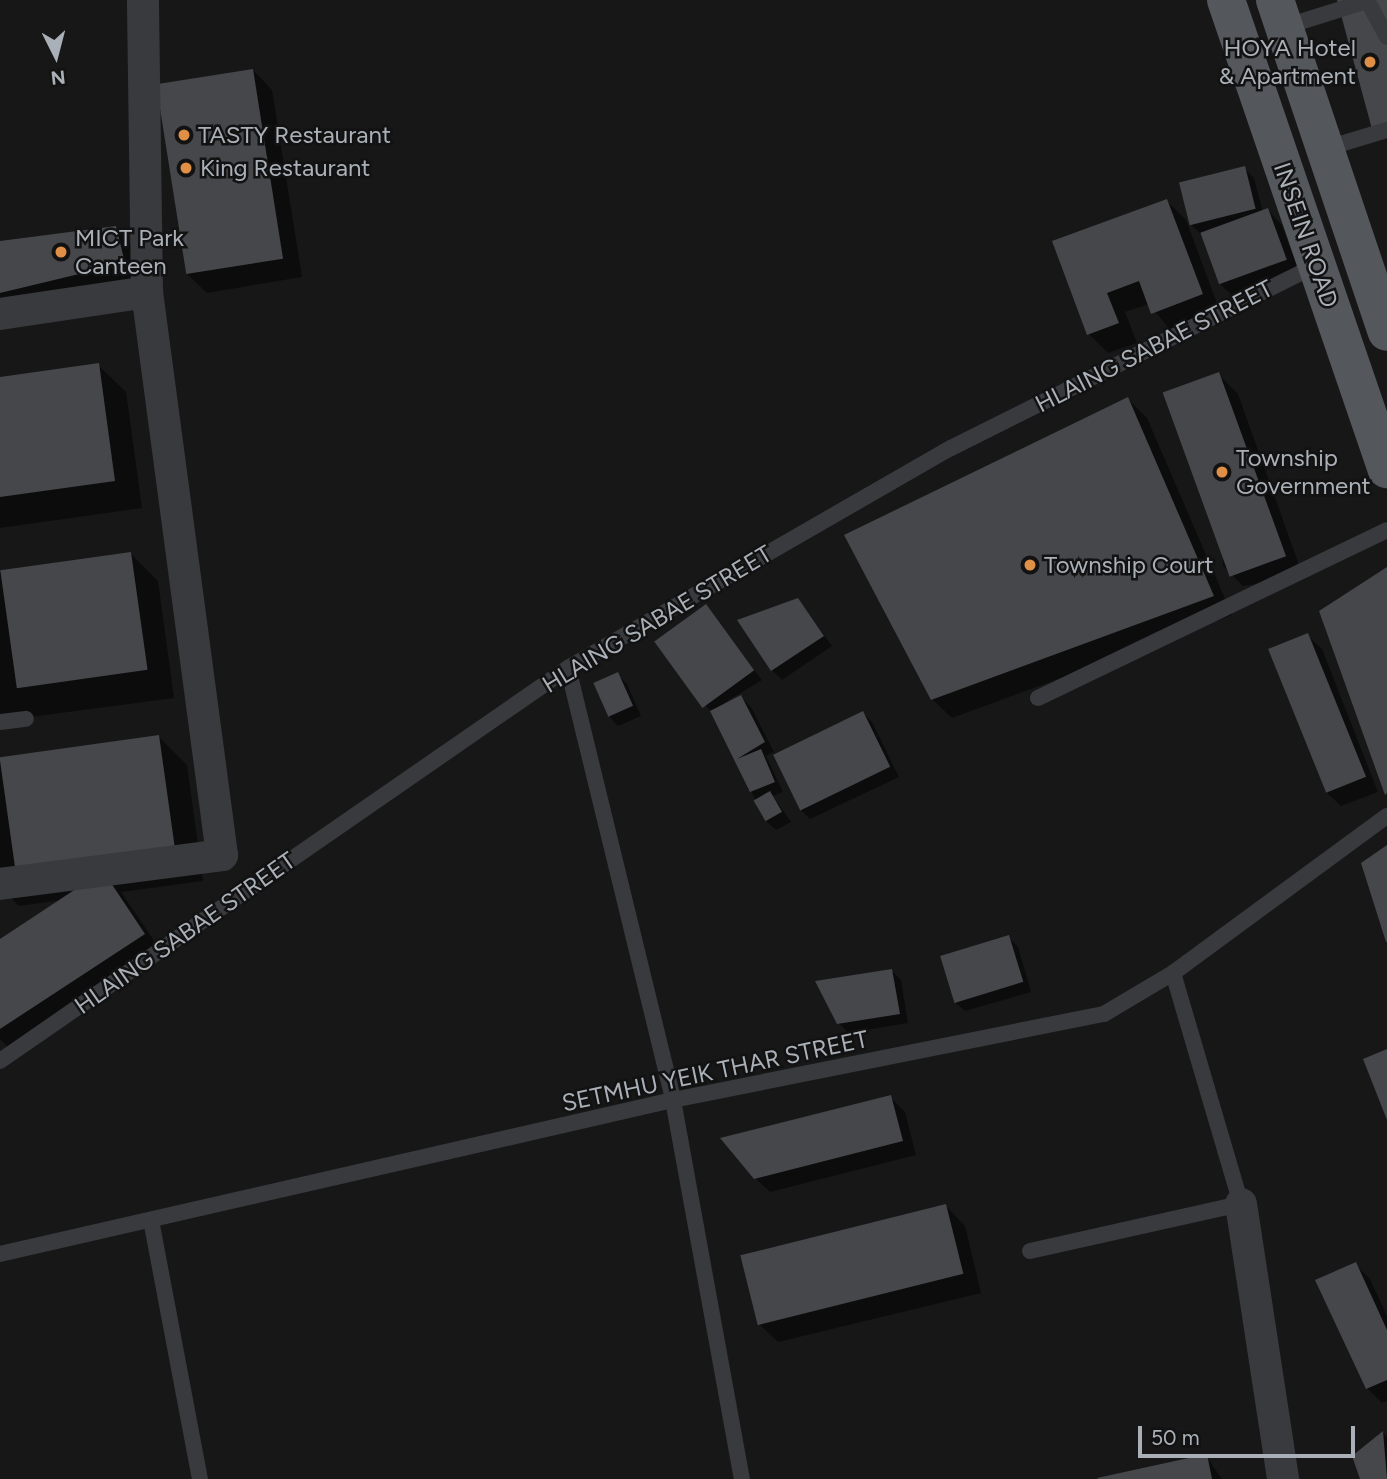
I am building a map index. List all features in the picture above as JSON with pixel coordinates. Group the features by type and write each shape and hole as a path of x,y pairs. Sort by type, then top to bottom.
{"main road":[{"name":"INSEIN ROAD","path":"1226,0 1387,468"},
{"name":"INSEIN ROAD","path":"1279,13 1356,248 1387,332"}],"street":[{"path":"0,884 222,855 147,292 142,7"},
{"name":"HLAING SABAE STREET","path":"1316,265 1356,248"},
{"path":"0,314 147,292"},
{"path":"1241,1203 1283,1479"}],"lane":[{"path":"1279,13 1367,0 1387,37"},
{"path":"1324,149 1387,130"},
{"name":"HLAING SABAE STREET","path":"0,1061 568,668 951,448 1316,265"},
{"path":"1038,698 1387,530"},
{"path":"568,668 674,1100 742,1479"},
{"path":"0,722 26,719"},
{"name":"SETMHU YEIK THAR STREET","path":"0,1254 674,1100 1104,1014 1173,973 1387,816"},
{"path":"1030,1251 1241,1203 1173,973"},
{"path":"151,1220 200,1479"}],"building":[{"name":"HOYA Hotel & Apartment","path":"1337,0 1387,0 1387,124 1372,129"},
{"path":"253,69 283,259 186,274 156,84"},
{"path":"1245,166 1256,209 1190,225 1179,182"},
{"path":"1167,199 1203,294 1151,314 1139,281 1107,293 1119,323 1087,335 1052,241"},
{"path":"1268,208 1287,260 1219,284 1200,233"},
{"name":"MICT Park Canteen","path":"116,226 125,263 0,293 0,241"},
{"path":"99,363 115,481 0,497 0,377"},
{"name":"Township Government","path":"1219,372 1286,556 1230,577 1163,393"},
{"name":"Township Court","path":"1128,397 1214,596 931,700 844,535"},
{"path":"131,552 148,670 17,688 0,570"},
{"path":"1387,567 1387,793 1385,795 1319,611"},
{"path":"798,598 824,636 771,671 737,620"},
{"path":"706,604 754,670 702,708 654,642"},
{"path":"1308,633 1366,777 1326,793 1268,649"},
{"path":"618,672 633,706 608,717 593,683"},
{"path":"741,695 765,742 737,759 761,749 775,782 750,792 710,711"},
{"path":"863,711 890,767 800,811 773,755"},
{"path":"159,735 176,853 16,875 0,757"},
{"path":"770,791 782,812 766,821 754,801"},
{"path":"1387,845 1387,942 1386,942 1361,863"},
{"path":"103,871 145,934 0,1029 0,939"},
{"path":"1009,935 1023,982 954,1003 940,956"},
{"path":"892,969 900,1014 837,1024 815,981"},
{"path":"1387,1049 1387,1120 1363,1059"},
{"path":"891,1095 903,1141 754,1179 720,1138"},
{"path":"946,1204 963,1274 758,1325 740,1255"},
{"path":"1356,1262 1387,1330 1387,1380 1366,1389 1315,1280"},
{"path":"1383,1431 1387,1479 1360,1479 1352,1456"},
{"path":"1207,1454 1212,1479 1097,1478"}],"place":[{"name":"HOYA Hotel & Apartment","path":"1370,62"},
{"name":"TASTY Restaurant","path":"184,135"},
{"name":"King Restaurant","path":"186,168"},
{"name":"MICT Park Canteen","path":"61,252"},
{"name":"Township Government","path":"1222,472"},
{"name":"Township Court","path":"1030,565"}]}
